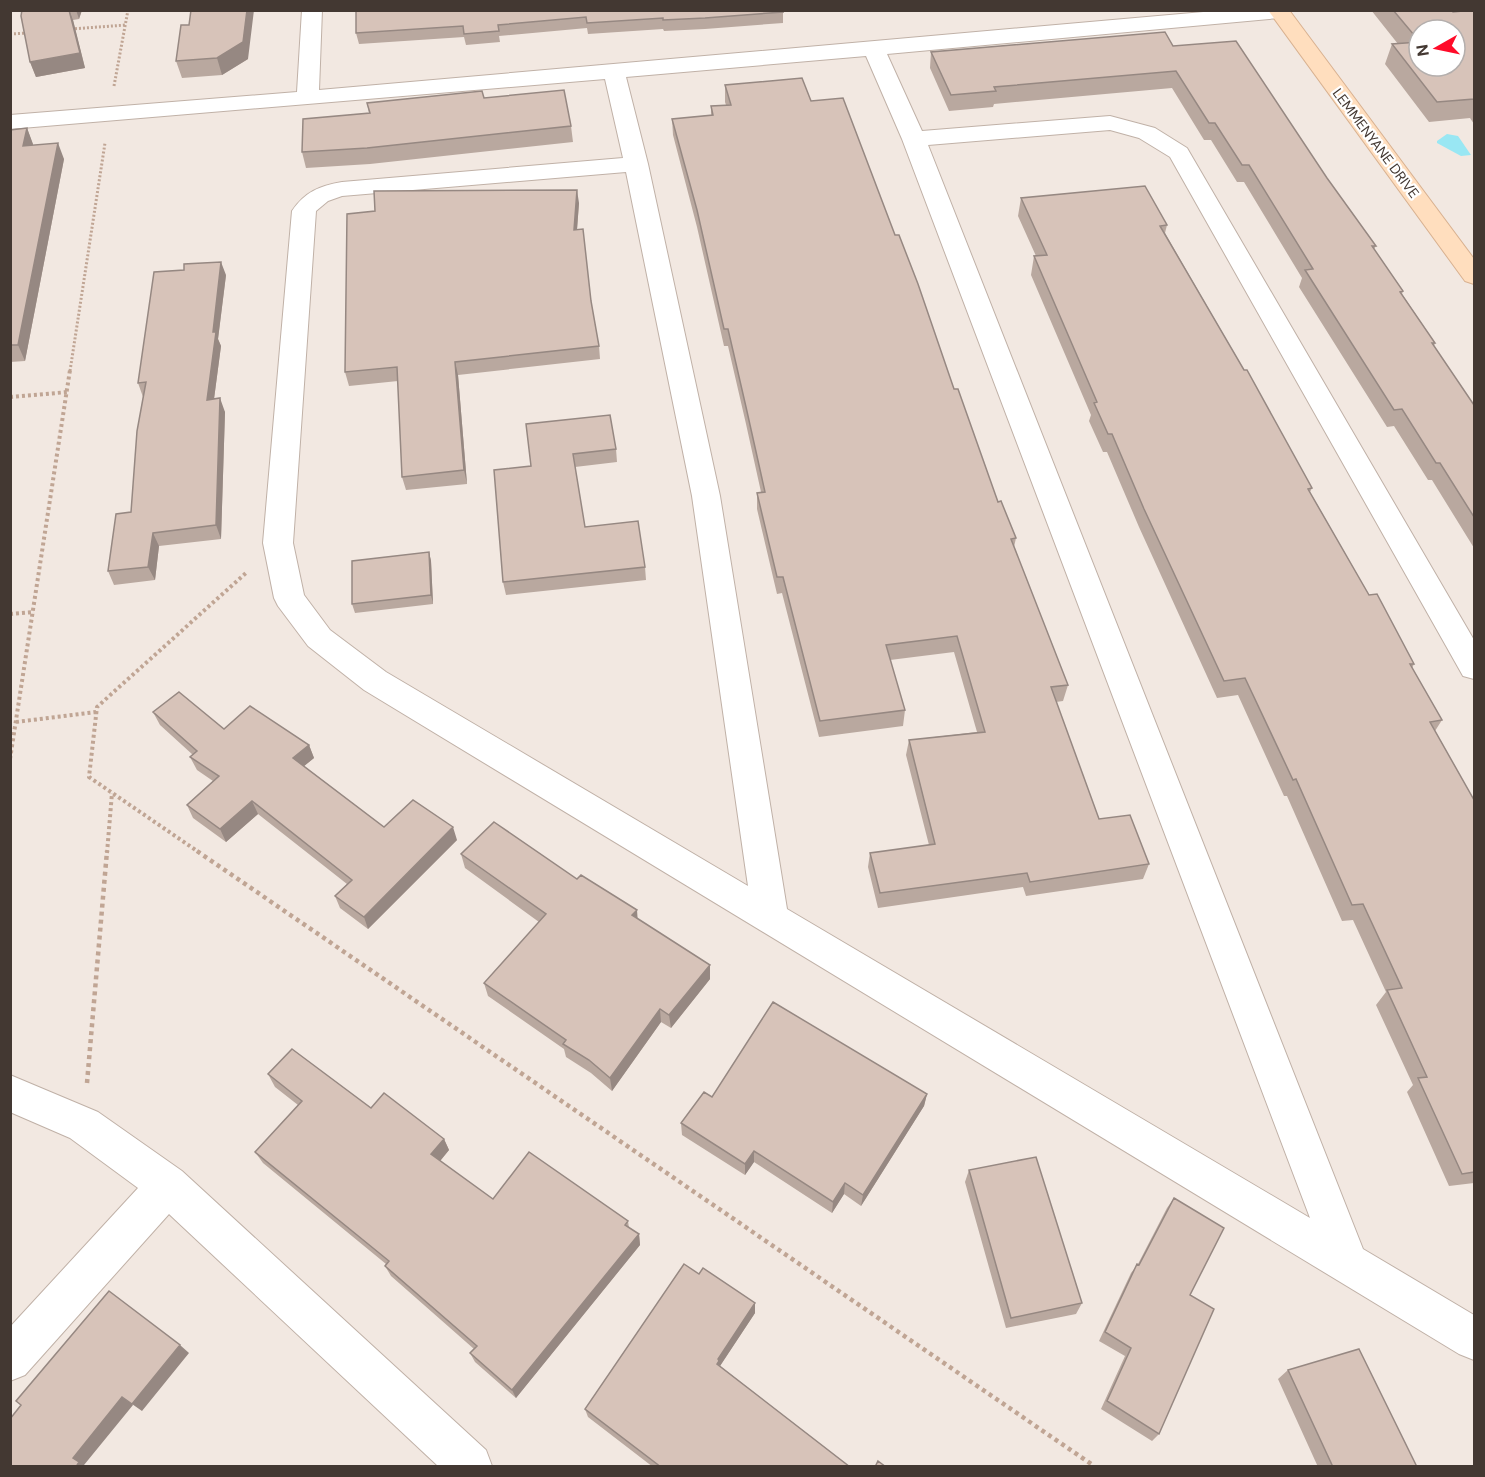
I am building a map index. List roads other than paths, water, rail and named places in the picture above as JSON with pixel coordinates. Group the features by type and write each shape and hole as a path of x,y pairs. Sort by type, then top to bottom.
{"street":[{"path":"308,96 312,10"},
{"path":"10,122 614,72 873,47 1093,19 1278,11"},
{"name":"LEMMENYANE DRIVE","path":"1278,11 1474,276"},
{"path":"873,47 914,139 1347,1261"},
{"path":"614,72 636,164 706,496 770,916"},
{"path":"914,139 1110,123 1149,132 1167,142 1179,153 1474,667"},
{"path":"636,164 342,189 317,196 309,204 304,211 278,543 289,598 319,638 375,681 1474,1339"},
{"path":"10,1093 84,1125 168,1185 470,1467"},
{"path":"10,1360 168,1185"}],"water":[{"path":"1447,134 1458,136 1471,155 1461,156 1437,143"}]}
